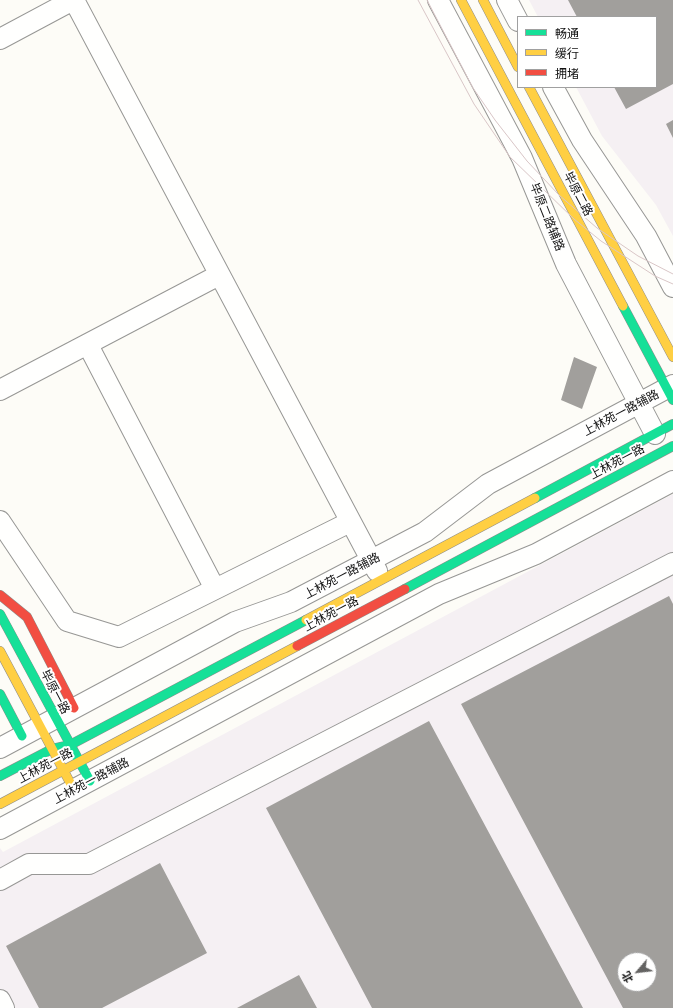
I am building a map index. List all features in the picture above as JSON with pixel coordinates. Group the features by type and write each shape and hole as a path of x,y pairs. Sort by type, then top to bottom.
{"street":[{"path":"0,39 73,0 350,522 401,615"},
{"name":"毕原二路辅路","path":"438,0 522,158 566,264 655,434"},
{"name":"毕原二路","path":"461,0 671,391"},
{"path":"482,0 517,65"},
{"path":"507,0 517,19"},
{"name":"毕原二路","path":"530,88 673,357"},
{"path":"555,88 582,140 646,236 673,287"},
{"path":"0,390 219,275"},
{"path":"88,345 216,589"},
{"name":"上林苑一路辅路","path":"0,748 235,622 291,602 425,532 488,484 639,404 671,391"},
{"name":"上林苑一路","path":"0,804 79,762 673,424"},
{"name":"上林苑一路","path":"0,776 52,749 70,745 673,446"},
{"name":"上林苑一路辅路","path":"0,829 439,594 536,554 673,481"},
{"path":"0,522 67,622 119,638 350,522"},
{"path":"0,880 29,864 89,864 673,563"},
{"path":"0,595 27,617 74,708"},
{"name":"毕原一路","path":"0,614 48,722 52,749 63,770 82,785"},
{"name":"毕原一路","path":"0,652 48,722 70,745 79,762 82,785"},
{"path":"0,694 22,736"},
{"path":"0,1000 4,1008"}],"shaded area":[{"path":"529,0 673,0 673,236 656,205 602,136 577,88 657,88 657,16 537,16"},
{"path":"673,494 673,1008 0,1008 0,848 3,852"}],"building":[{"path":"568,0 673,0 673,84 626,109 615,88 657,88 657,16 576,16"},
{"path":"673,120 673,138 666,124"},
{"path":"574,357 597,367 582,409 561,400"},
{"path":"669,596 673,604 673,1008 623,1008 461,704"},
{"path":"429,721 583,1008 372,1008 266,808"},
{"path":"160,863 207,953 102,1008 39,1008 6,946"},
{"path":"299,975 317,1008 237,1008"}],"tram line":[{"path":"418,0 474,104 510,157 574,219 601,241 655,276 673,284"},
{"path":"427,0 473,88 495,120 527,161 559,195 597,228 638,256 673,274"}],"traffic: fast":[{"path":"623,306 673,400"},
{"path":"535,498 673,424"},
{"path":"405,589 673,446"},
{"path":"0,614 90,781"},
{"path":"0,776 52,749 70,745 306,620"},
{"path":"0,694 22,736"}],"traffic: slow":[{"path":"461,0 623,306"},
{"path":"483,0 517,65"},
{"path":"530,88 673,357"},
{"path":"306,620 535,498"},
{"path":"0,804 297,646"},
{"path":"0,651 74,790"}],"traffic: jam":[{"path":"297,646 405,589"},
{"path":"0,595 27,617 74,708"}]}
